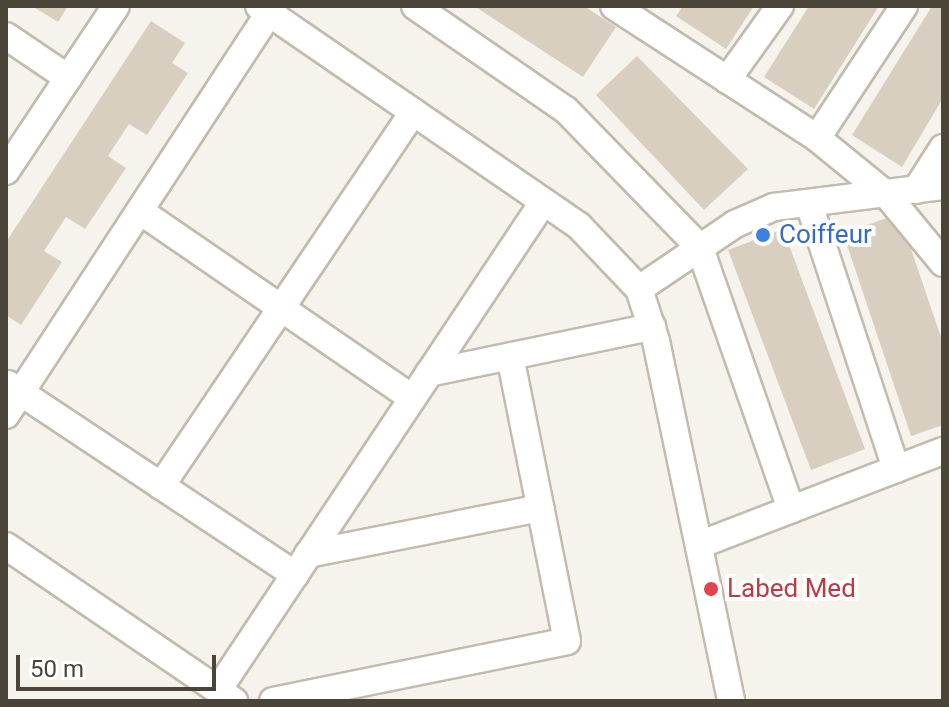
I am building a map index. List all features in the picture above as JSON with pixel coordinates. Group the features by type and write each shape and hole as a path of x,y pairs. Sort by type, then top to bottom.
{"street":[{"path":"6,171 116,6"},
{"path":"415,6 566,110 700,248 791,510"},
{"path":"614,6 643,14 727,80 817,138 887,195 943,263"},
{"path":"727,80 780,6"},
{"path":"817,138 904,6"},
{"path":"6,415 13,387 140,211 267,8 542,204 579,226 639,289 652,327 731,701"},
{"path":"6,36 68,78"},
{"path":"161,486 413,112"},
{"path":"916,190 943,148"},
{"path":"639,289 735,224 774,207 943,186"},
{"path":"6,546 226,696 302,565 542,204"},
{"path":"809,204 896,469"},
{"path":"140,211 412,398"},
{"path":"429,373 652,327"},
{"path":"273,701 567,641 510,357"},
{"path":"13,387 161,486 302,565 541,508"},
{"path":"699,545 943,451"}],"building":[{"path":"32,6 68,6 58,22"},
{"path":"474,6 584,6 616,27 583,77"},
{"path":"683,6 754,6 726,49 676,16"},
{"path":"809,6 879,6 814,109 764,77"},
{"path":"932,6 943,6 943,98 902,167 852,135"},
{"path":"151,21 185,43 172,63 188,73 147,135 129,124 108,156 126,168 85,229 66,217 44,251 62,262 21,325 6,315 6,242"},
{"path":"637,56 748,169 704,210 596,95"},
{"path":"899,214 943,343 943,425 911,436 843,233"},
{"path":"783,229 865,449 811,470 728,250"}],"place":[{"name":"Coiffeur","path":"763,235"},
{"name":"Labed Med","path":"711,589"}]}
